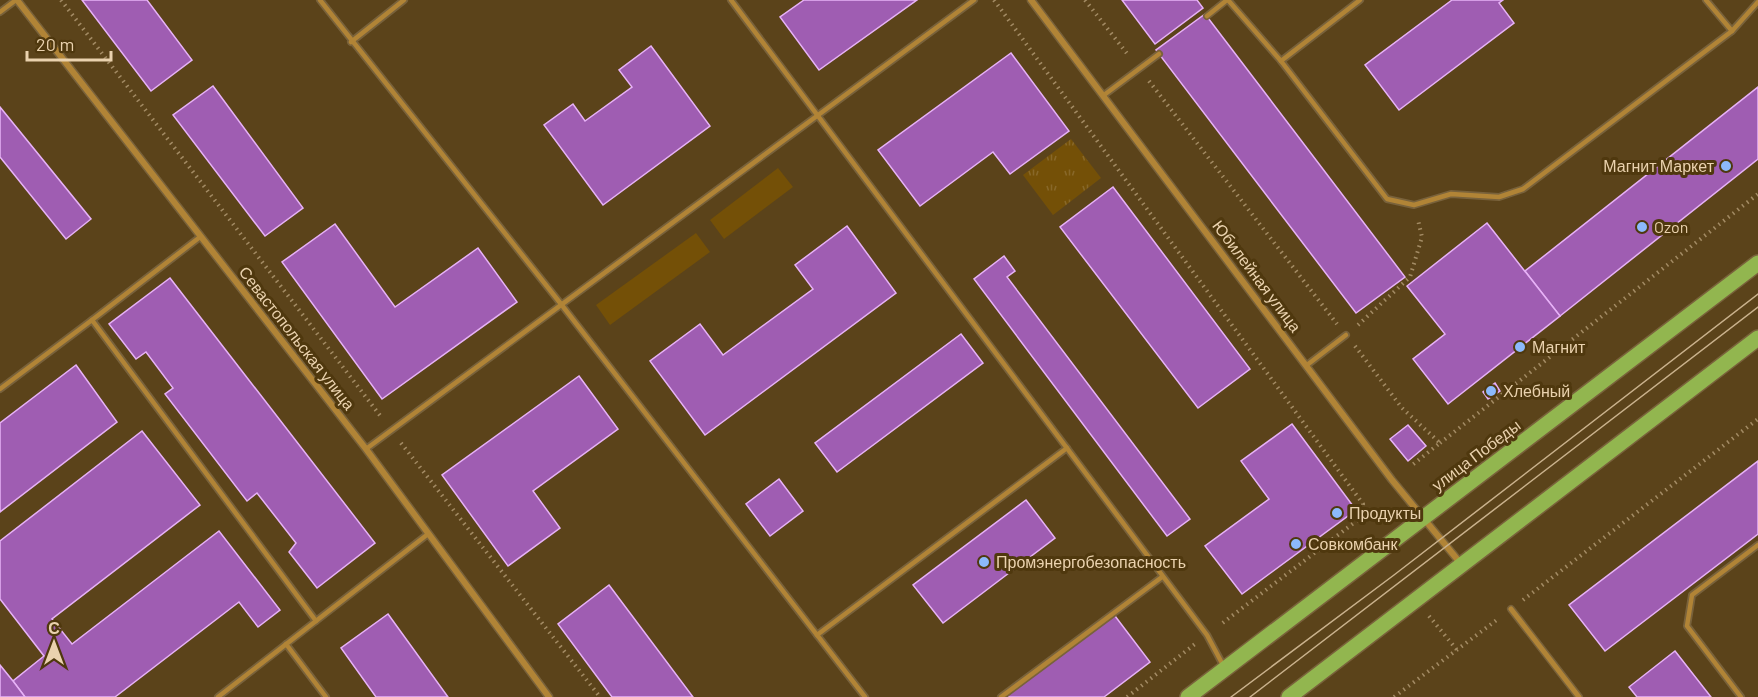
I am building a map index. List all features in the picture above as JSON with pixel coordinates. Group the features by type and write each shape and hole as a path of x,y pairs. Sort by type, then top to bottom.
{"main road":[{"name":"улица Победы","path":"1188,697 1758,263"},
{"path":"1289,697 1758,338"}],"street":[{"name":"Севастопольская улица","path":"17,0 366,449 549,697"},
{"name":"Юбилейная улица","path":"1031,0 1423,519 1463,566"},
{"path":"1511,609 1579,697"}],"lane":[{"path":"0,12 17,0"},
{"path":"320,0 561,304 865,697"},
{"path":"351,42 404,0"},
{"path":"731,0 1207,635 1225,669"},
{"path":"366,449 974,0"},
{"path":"1207,16 1227,0 1281,61 1386,199 1414,205 1451,194 1498,197 1523,189 1732,31 1758,2"},
{"path":"1281,61 1360,0"},
{"path":"1707,0 1732,31"},
{"path":"1104,95 1159,54"},
{"path":"0,389 200,237"},
{"path":"92,320 316,621"},
{"path":"1307,365 1346,335"},
{"path":"817,635 1067,448"},
{"path":"218,697 428,534"},
{"path":"1741,697 1687,626 1692,595 1758,545"},
{"path":"1001,697 1162,577"},
{"path":"286,644 326,697"}],"path":[{"path":"61,0 391,430 600,697"},
{"path":"994,0 1363,504 1359,519 1126,697"},
{"path":"1085,0 1402,408 1440,443"},
{"path":"1411,466 1758,194"},
{"path":"1346,335 1410,277 1422,237 1414,205"},
{"path":"1394,697 1758,419"},
{"path":"1426,613 1457,650"}],"green space":[{"path":"1071,139 1101,178 1053,215 1023,175"},
{"path":"778,168 793,187 724,239 710,220"},
{"path":"696,233 710,252 610,325 596,305"}],"building":[{"path":"82,0 147,0 192,60 151,91"},
{"path":"804,0 917,0 819,70 780,17"},
{"path":"1122,0 1197,0 1203,8 1155,44"},
{"path":"1452,0 1503,0 1499,3 1514,23 1399,110 1365,65"},
{"path":"1205,14 1405,277 1356,313 1156,50"},
{"path":"651,46 710,126 603,205 544,125 573,104 585,121 632,87 619,70"},
{"path":"1011,53 1069,131 1010,174 993,152 920,206 878,150"},
{"path":"213,86 303,208 265,236 173,115"},
{"path":"1758,87 1758,159 1560,316 1525,271"},
{"path":"0,107 91,219 66,239 0,157"},
{"path":"1113,187 1250,369 1198,408 1060,227"},
{"path":"1487,223 1560,316 1448,404 1413,359 1445,334 1407,286"},
{"path":"335,224 395,307 478,248 517,302 382,399 282,262"},
{"path":"847,226 896,293 705,435 650,361 700,324 723,355 813,289 795,265"},
{"path":"1004,256 1015,271 1007,277 1190,519 1167,536 974,279"},
{"path":"170,278 375,543 317,588 289,552 296,543 257,493 247,501 165,394 173,388 146,352 136,359 109,324"},
{"path":"961,334 983,363 837,472 815,443"},
{"path":"76,365 117,422 0,512 0,423"},
{"path":"579,376 618,429 533,491 560,528 508,566 442,475"},
{"name":"Хлебный","path":"1495,383 1500,391 1488,399 1483,392"},
{"path":"1292,424 1356,510 1242,594 1205,546 1269,499 1241,461"},
{"path":"1408,425 1426,446 1408,461 1390,439"},
{"path":"142,431 200,505 52,619 72,644 219,531 280,610 258,627 239,602 115,697 25,697 13,681 44,656 0,599 0,541"},
{"path":"1758,461 1758,534 1605,651 1569,605"},
{"path":"779,479 803,511 770,536 746,504"},
{"name":"Промэнергобезопасность","path":"1026,500 1055,538 943,623 913,585"},
{"path":"609,585 693,697 612,697 558,624"},
{"path":"1112,612 1150,662 1104,697 999,697"},
{"path":"388,614 448,697 376,697 341,648"},
{"path":"1675,651 1711,697 1637,697 1629,687"},
{"path":"0,665 13,681 25,697 0,697"}],"tram line":[{"path":"1231,697 1394,575 1758,294"},
{"path":"1250,697 1758,307"}],"place":[{"name":"Магнит Маркет","path":"1726,166"},
{"name":"Ozon","path":"1642,227"},
{"name":"Магнит","path":"1520,347"},
{"name":"Хлебный","path":"1491,391"},
{"name":"Продукты","path":"1337,513"},
{"name":"Совкомбанк","path":"1296,544"},
{"name":"Промэнергобезопасность","path":"984,562"}]}
